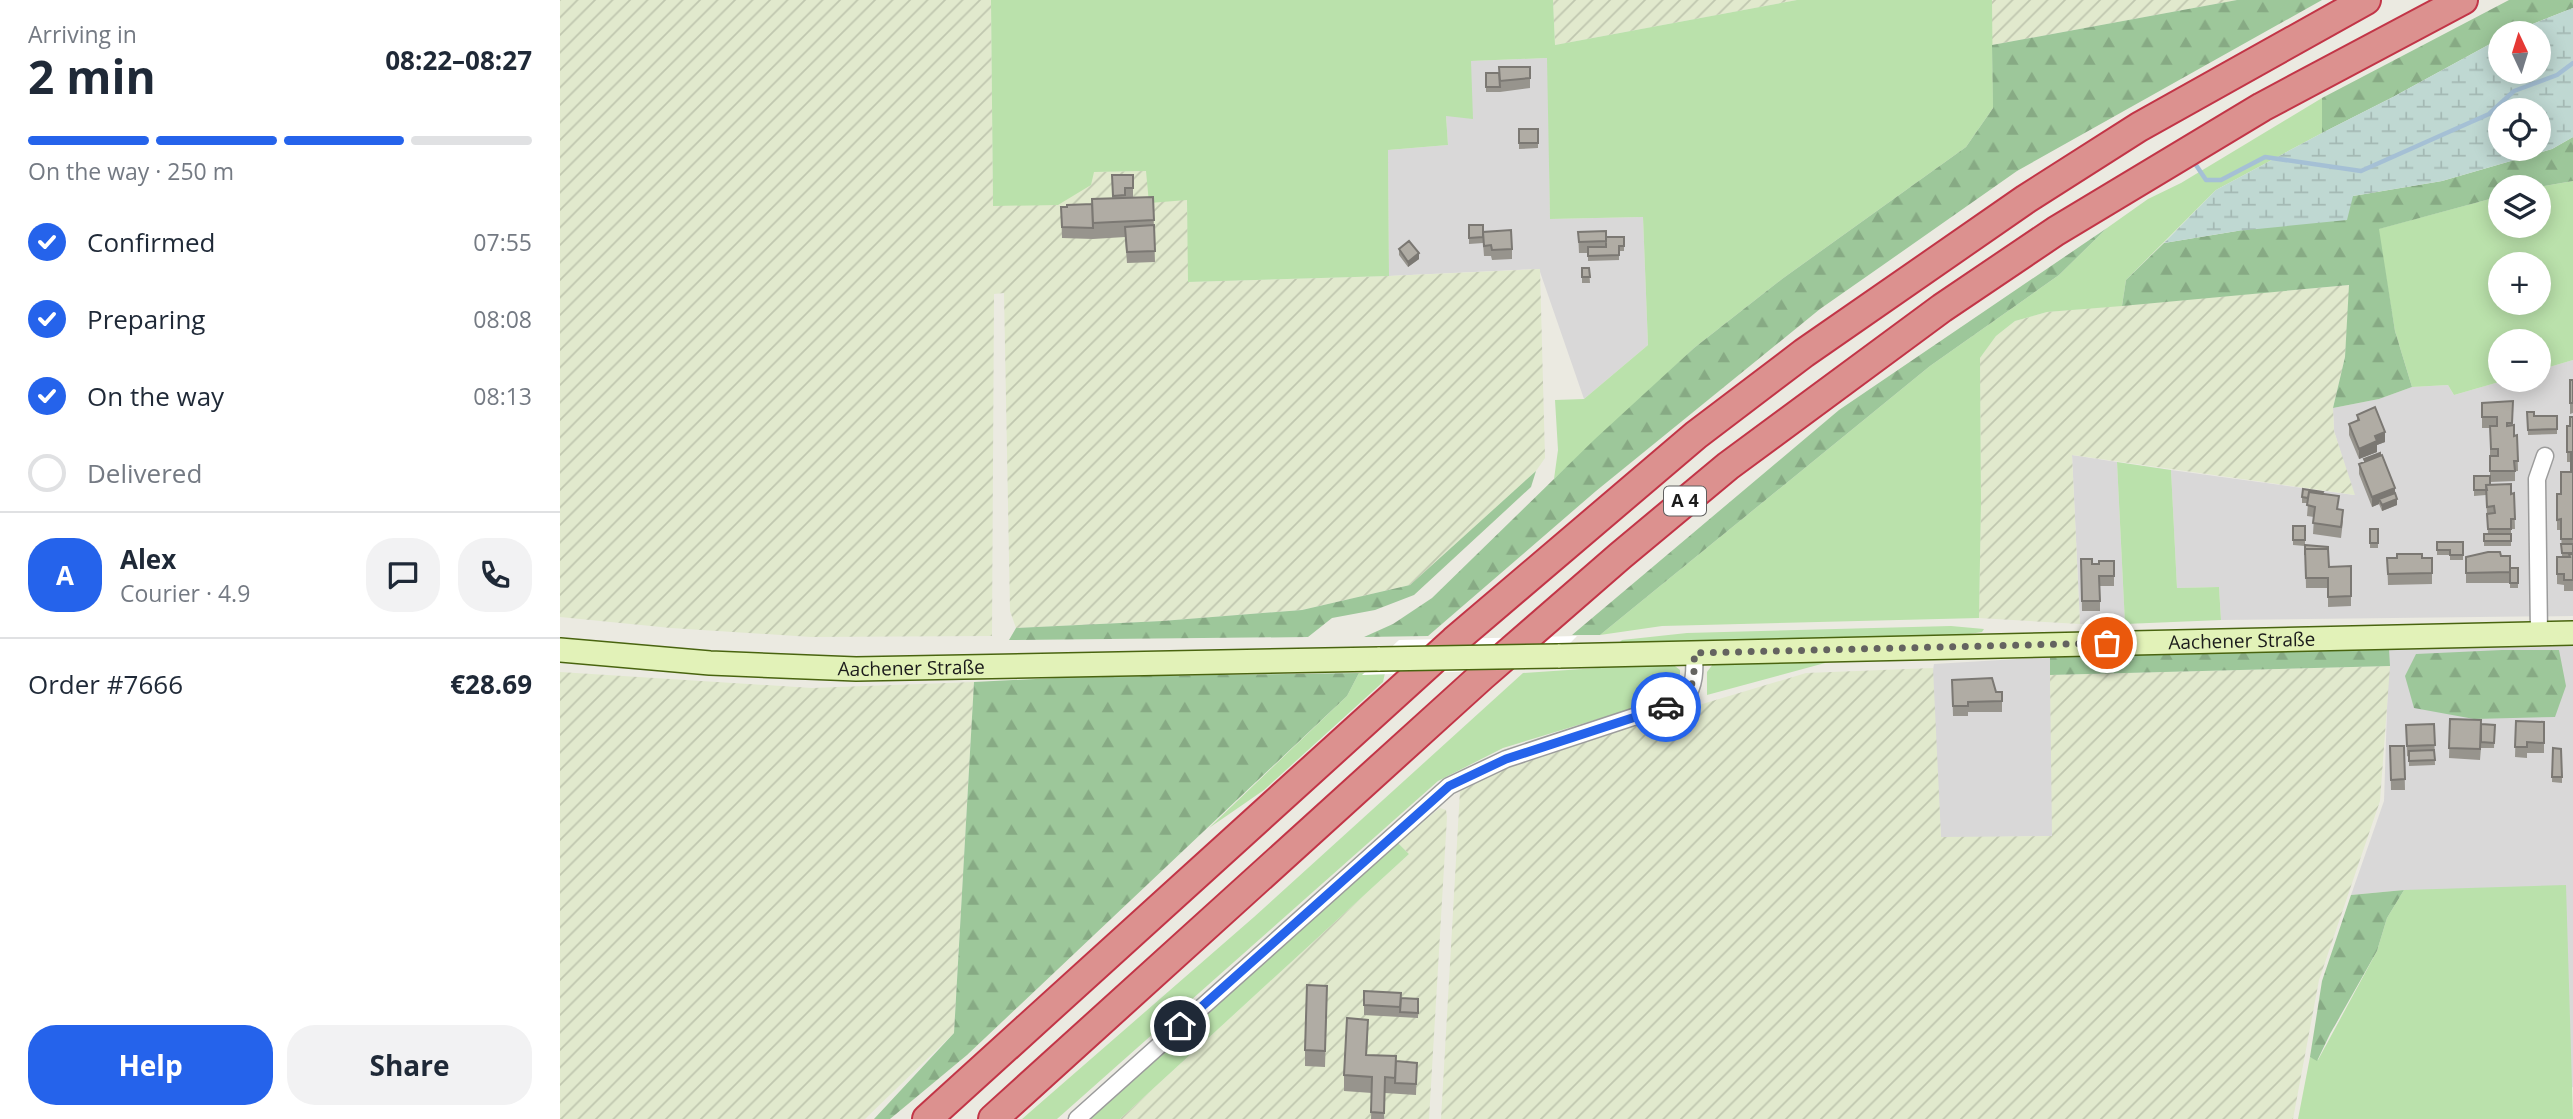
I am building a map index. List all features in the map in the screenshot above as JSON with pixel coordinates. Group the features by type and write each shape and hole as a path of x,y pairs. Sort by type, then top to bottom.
{"highway":[{"name":"A 4","path":"927,1119 1454,641 1696,435 1804,353 2025,199 2139,127 2366,0"},
{"name":"A 4","path":"993,1119 1482,676 1728,466 1942,309 2056,231 2262,107 2463,0"}],"main road":[{"name":"Aachener Straße","path":"560,650 722,664 856,669 2573,633"}],"street":[{"path":"2539,634 2537,479 2545,456"},
{"path":"1077,1119 1449,786 1506,759 1685,700 1692,689 1694,653"}],"shaded area":[{"path":"1548,58 1550,219 1643,217 1648,345 1584,399 1539,269 1389,276 1388,150 1448,145 1446,116 1471,61"},
{"path":"2573,360 2573,616 2221,620 2219,587 2177,588 2171,470 2354,495 2334,431 2333,408 2379,399 2412,387 2448,385 2454,395 2488,385 2488,392 2551,392 2551,366"},
{"path":"2072,455 2117,462 2125,624 2080,624"},
{"path":"2573,644 2571,1088 2404,890 2351,895 2384,801 2389,649"},
{"path":"2050,657 2053,836 1941,838 1932,676 1934,664"}],"green space":[{"path":"560,0 991,0 993,206 1094,172 1147,171 1187,200 1189,282 1540,269 1545,458 1536,471 1410,585 1302,610 1162,621 1016,628 1010,611 1004,293 994,294 992,636 811,637 671,628 560,617"},
{"path":"991,0 1553,0 1555,45 1797,0 1992,0 1993,108 1966,147 1782,279 1694,348 1554,479 1558,450 1555,400 1584,399 1648,345 1643,217 1550,219 1547,58 1471,61 1473,119 1446,116 1448,145 1388,150 1389,276 1188,282 1187,200 1149,203 1146,171 1094,172 1091,185 1058,205 993,206"},
{"path":"1553,0 1797,0 1555,45"},
{"path":"1992,0 2237,0 1992,45"},
{"path":"2237,0 2322,0 2017,171 1820,309 1596,491 1428,636 1364,637 1393,624 1432,598 1595,439 1694,348 1782,279 1966,147 1993,108 1992,45"},
{"path":"2509,0 2573,0 2573,8 2540,21 2488,21 2488,45 2322,133 2322,98"},
{"path":"2573,8 2573,137 2551,149 2551,98 2488,98 2488,161 2511,161 2442,181 2353,196 2347,220 2237,231 2164,243 2216,190 2488,45 2488,84 2552,84 2552,21 2540,21"},
{"path":"2322,98 2322,133 2216,190 2126,280 2122,306 2047,312 2015,321 1996,336 1980,358 1979,618 1662,626 1600,635 1930,366 2059,275 2107,228 2148,199 2181,183"},
{"path":"2573,137 2573,181 2551,185 2551,175 2488,175 2488,200 2379,229 2395,331 2412,387 2379,399 2333,408 2345,357 2349,285 2122,306 2126,280 2164,243 2237,231 2353,196 2442,181 2511,161 2551,161 2552,149"},
{"path":"2573,181 2573,360 2551,366 2551,329 2488,329 2488,385 2454,395 2448,385 2412,387 2395,331 2378,229 2488,199 2488,238 2551,238 2551,185"},
{"path":"2107,228 2059,275 1930,366 1600,635 1572,635 1839,410"},
{"path":"2350,285 2345,357 2333,408 2334,431 2355,495 2072,455 2080,624 1979,618 1980,358 1996,336 2015,321 2047,312"},
{"path":"2117,462 2171,470 2177,588 2219,587 2221,620 2125,624"},
{"path":"1536,471 1531,487 1414,595 1375,610 1332,618 1308,637 1009,640 1016,628 1162,621 1302,610 1410,585"},
{"path":"1951,626 1984,629 1982,632 1957,636 1618,644 1622,640 1687,633"},
{"path":"2389,649 2390,666 2050,675 2050,657"},
{"path":"2559,650 2566,686 2555,717 2474,719 2414,708 2405,676 2416,654"},
{"path":"1822,660 1825,663 1707,695 1707,672 1713,664"},
{"path":"1671,663 1680,670 1680,687 1667,698 1503,748 1438,781 1057,1119 1022,1119 1254,917 1523,673"},
{"path":"2390,666 2380,801 2319,980 2293,1119 1441,1119 1460,791 1505,769 1679,711 1806,673 1933,668 1941,837 2052,836 2050,675"},
{"path":"560,672 812,688 974,682 954,1033 865,1119 560,1119"},
{"path":"1359,673 1385,673 1383,682 1264,790 1209,828 1347,696"},
{"path":"1359,673 1347,696 967,1055 890,1119 874,1119 954,1033 974,682 1075,677"},
{"path":"1440,808 1446,810 1447,817 1429,1119 1120,1119 1409,854 1397,842"},
{"path":"1397,842 1409,854 1120,1119 1089,1119"},
{"path":"2566,885 2573,1119 2298,1119 2310,1057 2318,1060 2377,951 2387,918 2404,890"},
{"path":"2404,890 2387,918 2377,951 2317,1061 2310,1057 2322,981 2351,895"}],"pier":[{"path":"1577,636 1545,669 1362,675 1399,640"}],"building":[{"path":"1499,67 1530,67 1530,78 1500,81"},
{"path":"1486,73 1499,73 1500,87 1486,87"},
{"path":"1519,129 1538,129 1538,143 1519,143"},
{"path":"1112,175 1133,175 1133,188 1125,188 1125,195 1113,196"},
{"path":"1153,197 1154,220 1093,223 1092,199"},
{"path":"1092,204 1093,228 1062,227 1061,207"},
{"path":"1154,225 1155,251 1127,252 1125,227"},
{"path":"1469,225 1483,225 1483,237 1469,238"},
{"path":"1511,230 1512,249 1492,250 1491,245 1484,246 1483,232"},
{"path":"1606,231 1606,241 1579,242 1578,232"},
{"path":"1606,237 1624,237 1624,246 1619,246 1619,255 1588,256 1588,247 1606,247"},
{"path":"1409,241 1419,253 1408,262 1399,249"},
{"path":"1582,268 1589,268 1590,277 1582,277"},
{"path":"2570,380 2573,380 2573,403 2570,403"},
{"path":"2513,401 2512,423 2507,423 2507,426 2514,425 2514,436 2517,435 2518,461 2514,461 2515,471 2490,471 2490,456 2498,456 2498,449 2491,449 2490,426 2497,426 2497,417 2482,417 2482,403"},
{"path":"2375,407 2385,432 2375,436 2377,441 2359,449 2349,424 2359,420 2357,415"},
{"path":"2527,412 2534,412 2534,416 2557,416 2557,429 2528,430"},
{"path":"2570,417 2573,417 2573,539 2561,539 2561,519 2557,520 2557,494 2561,494 2561,472 2571,472 2571,452 2567,452 2567,426 2570,426"},
{"path":"2380,453 2365,461 2364,459"},
{"path":"2382,455 2395,488 2372,497 2359,464"},
{"path":"2474,476 2490,476 2487,490 2474,490"},
{"path":"2511,484 2515,519 2511,519 2511,529 2488,529 2487,514 2495,513 2494,506 2487,507 2486,485"},
{"path":"2303,489 2323,492 2309,492 2308,498 2302,497"},
{"path":"2309,492 2339,496 2337,509 2343,510 2341,527 2313,523 2315,507 2307,505"},
{"path":"2395,493 2397,499 2382,505 2379,499"},
{"path":"2293,526 2305,526 2305,540 2293,540"},
{"path":"2370,529 2378,529 2378,543 2370,543"},
{"path":"2484,534 2511,534 2511,541 2484,541"},
{"path":"2437,542 2463,542 2463,555 2450,555 2450,550 2437,550"},
{"path":"2561,544 2573,544 2573,553 2562,553"},
{"path":"2305,545 2328,547 2328,549 2305,549"},
{"path":"2305,549 2328,549 2329,567 2351,566 2351,596 2328,597 2328,578 2306,578"},
{"path":"2500,552 2501,556 2510,556 2510,572 2466,573 2466,557"},
{"path":"2397,554 2422,554 2422,558 2432,558 2432,573 2388,574 2387,558 2397,558"},
{"path":"2569,554 2573,554 2573,580 2564,580 2564,574 2557,574 2557,557 2570,557"},
{"path":"2081,559 2092,559 2092,564 2114,561 2114,576 2099,576 2100,601 2082,601"},
{"path":"2510,568 2518,568 2518,583 2510,583"},
{"path":"1992,678 1996,692 2002,692 2002,701 1968,702 1968,706 1953,706 1952,680"},
{"path":"2450,719 2481,720 2480,749 2449,748"},
{"path":"2516,721 2544,722 2544,743 2527,742 2527,747 2515,747"},
{"path":"2434,724 2435,745 2407,746 2406,725"},
{"path":"2481,724 2495,725 2494,743 2481,742"},
{"path":"2390,746 2404,746 2405,779 2391,780"},
{"path":"2553,748 2561,749 2562,777 2552,777"},
{"path":"2434,750 2435,760 2409,761 2409,751"},
{"path":"1307,985 1327,986 1325,1051 1305,1050"},
{"path":"1364,991 1401,993 1400,1007 1364,1005"},
{"path":"1401,998 1418,999 1418,1013 1400,1012"},
{"path":"1347,1018 1368,1020 1366,1055 1396,1056 1395,1078 1385,1077 1384,1113 1371,1112 1372,1077 1344,1075"},
{"path":"1396,1061 1417,1063 1416,1084 1395,1083"}],"waterway":[{"path":"2192,159 2206,180 2221,180 2265,157 2361,171 2489,114 2514,91 2557,75 2573,63"}],"way so far":[{"path":"1666,707 1685,700 1692,689 1694,653 2107,643"}],"route":[{"path":"1180,1026 1449,786 1506,759 1666,707"}]}
